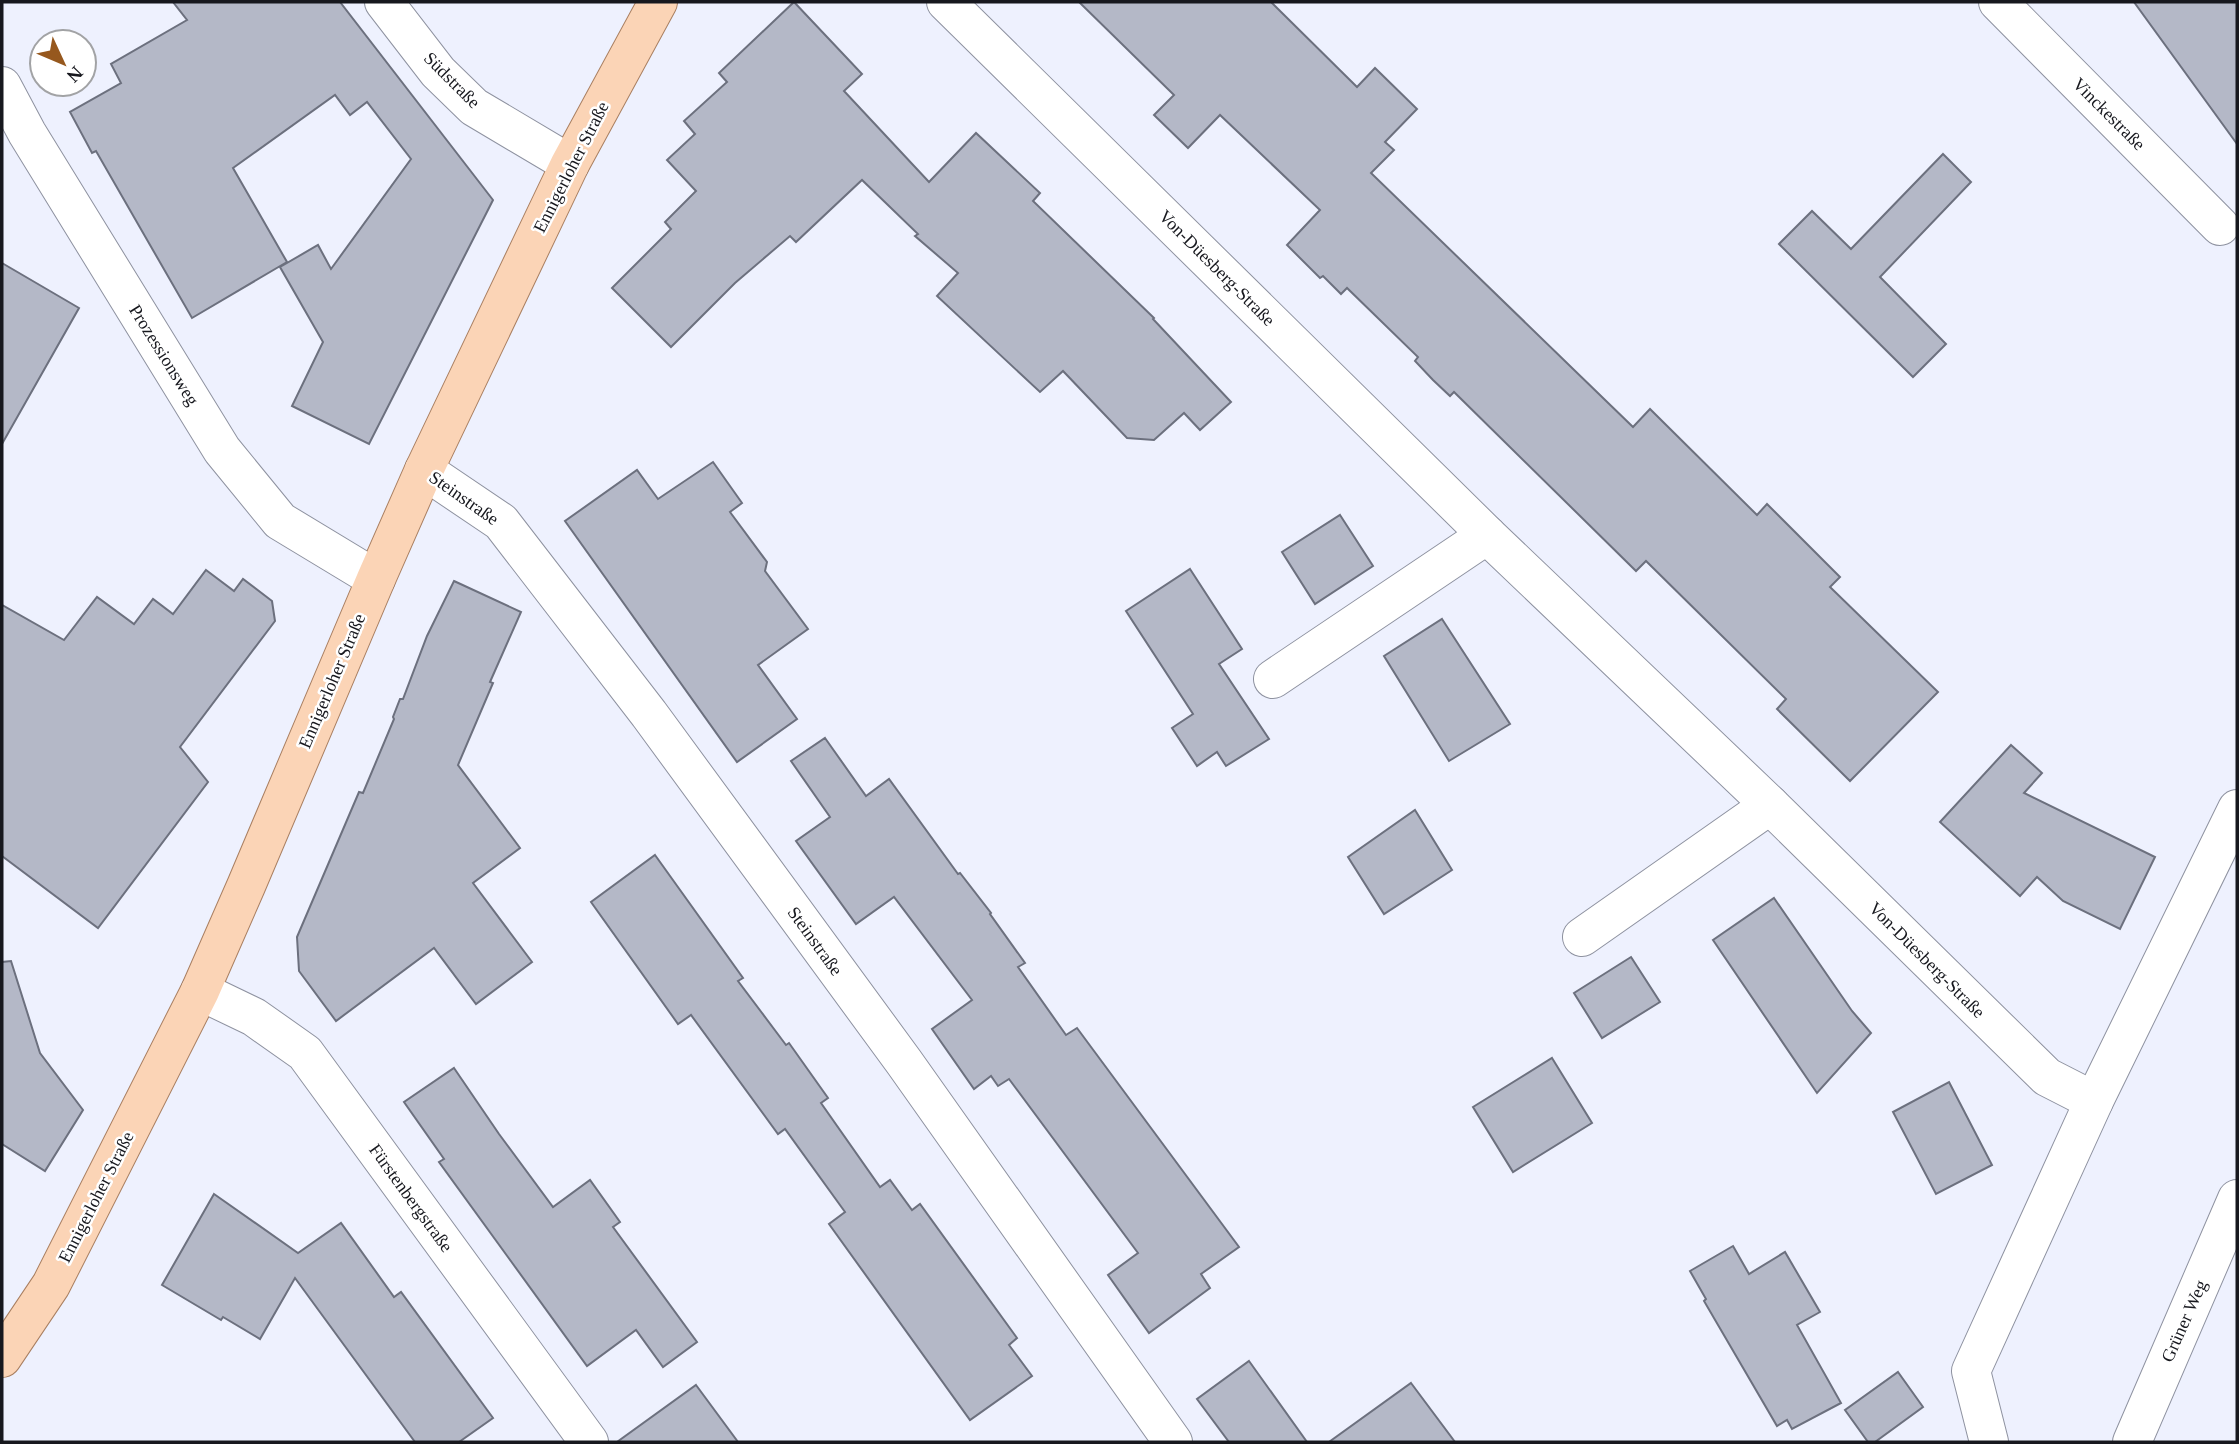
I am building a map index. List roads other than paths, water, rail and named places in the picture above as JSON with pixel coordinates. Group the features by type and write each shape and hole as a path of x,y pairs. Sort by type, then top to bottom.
{"main road":[{"name":"Ennigerloher Straße","path":"2,1358 51,1285 200,991 424,470 570,164 658,2"}],"street":[{"name":"Südstraße","path":"384,2 438,72 474,107 570,164"},
{"name":"Von-Düesberg-Straße","path":"946,2 1488,535 1770,805 2047,1077 2094,1101"},
{"name":"Vinckestraße","path":"1998,2 2220,226"},
{"name":"Prozessionsweg","path":"2,86 15,138 222,450 280,521 376,579"},
{"name":"Steinstraße","path":"424,470 501,522 542,575 649,714 904,1062 1173,1442"},
{"path":"1273,679 1488,535"},
{"path":"1582,937 1770,805"},
{"path":"1989,1442 1970,1371 2094,1101 2237,808"},
{"name":"Fürstenbergstraße","path":"200,991 254,1017 305,1053 589,1442"},
{"name":"Grüner Weg","path":"2132,1442 2237,1199"}]}
